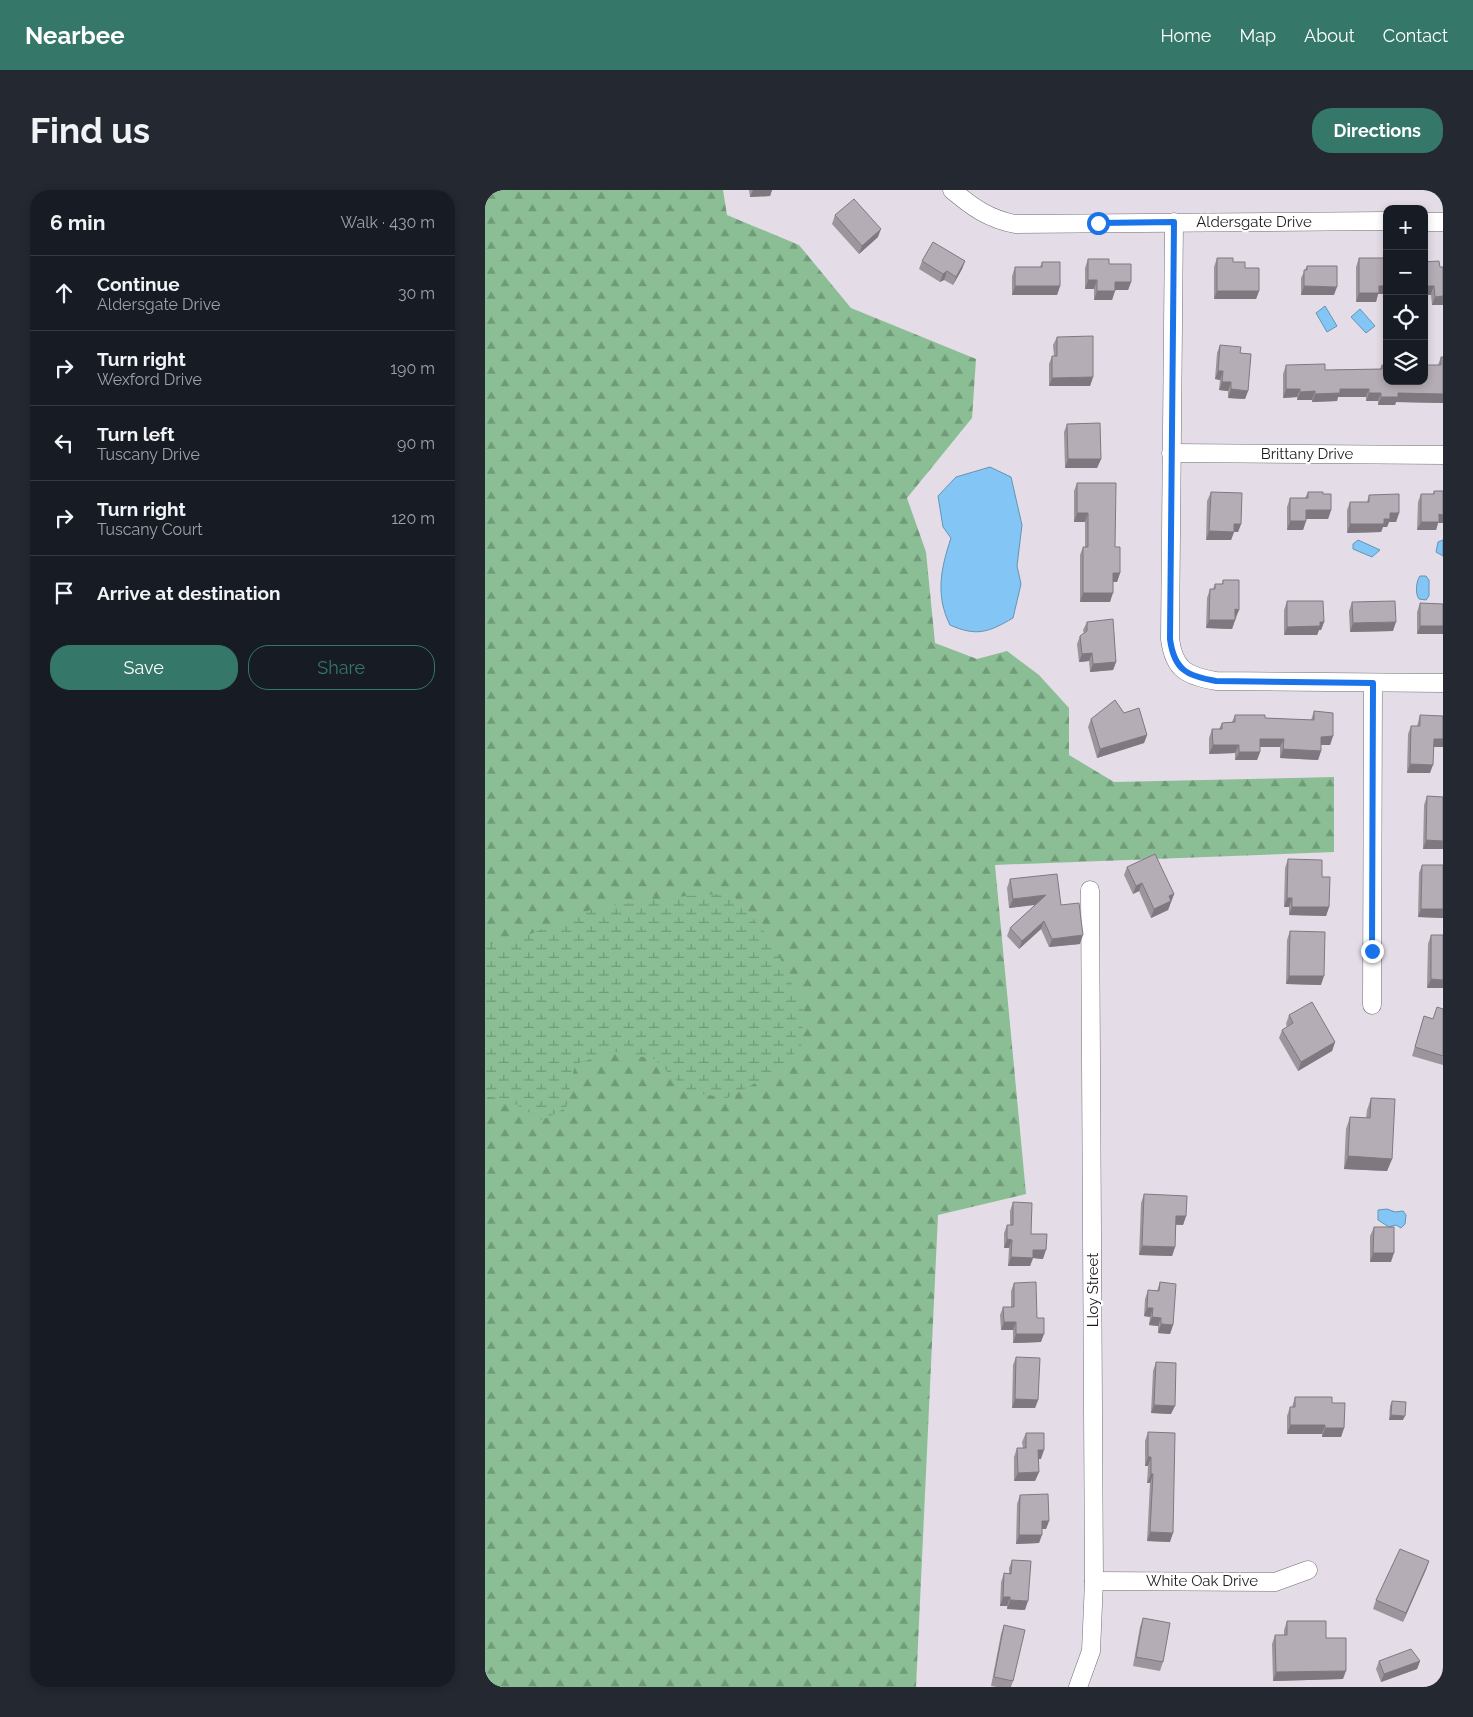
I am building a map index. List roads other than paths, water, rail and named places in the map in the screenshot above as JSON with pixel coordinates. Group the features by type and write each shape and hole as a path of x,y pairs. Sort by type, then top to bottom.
{"street":[{"name":"Aldersgate Drive","path":"952,190 978,211 993,220 1015,224 1383,221"},
{"path":"1174,222 1170,639 1172,655 1181,669 1195,678 1216,681 1443,683"},
{"path":"1428,222 1443,222"},
{"name":"Brittany Drive","path":"1171,453 1443,455"},
{"path":"1372,1005 1373,683"},
{"name":"Lloy Street","path":"1078,1687 1091,1651 1095,1581 1090,890"},
{"name":"White Oak Drive","path":"1095,1581 1275,1582 1308,1570"}],"water":[{"path":"1325,306 1337,326 1327,332 1316,313"},
{"path":"1360,309 1375,326 1366,333 1351,317"},
{"path":"990,467 1011,477 1022,525 1017,566 1021,584 1013,618 990,630 975,632 950,625 942,603 942,571 951,538 943,527 938,496 956,477"},
{"path":"1358,540 1380,550 1372,557 1353,549 1353,544"},
{"path":"1443,540 1443,556 1436,552 1438,542"},
{"path":"1420,576 1426,576 1429,580 1429,596 1426,600 1419,599 1417,594 1417,584"},
{"path":"1387,1209 1395,1212 1403,1211 1406,1215 1405,1224 1401,1228 1396,1225 1389,1227 1378,1220 1378,1210"}]}
